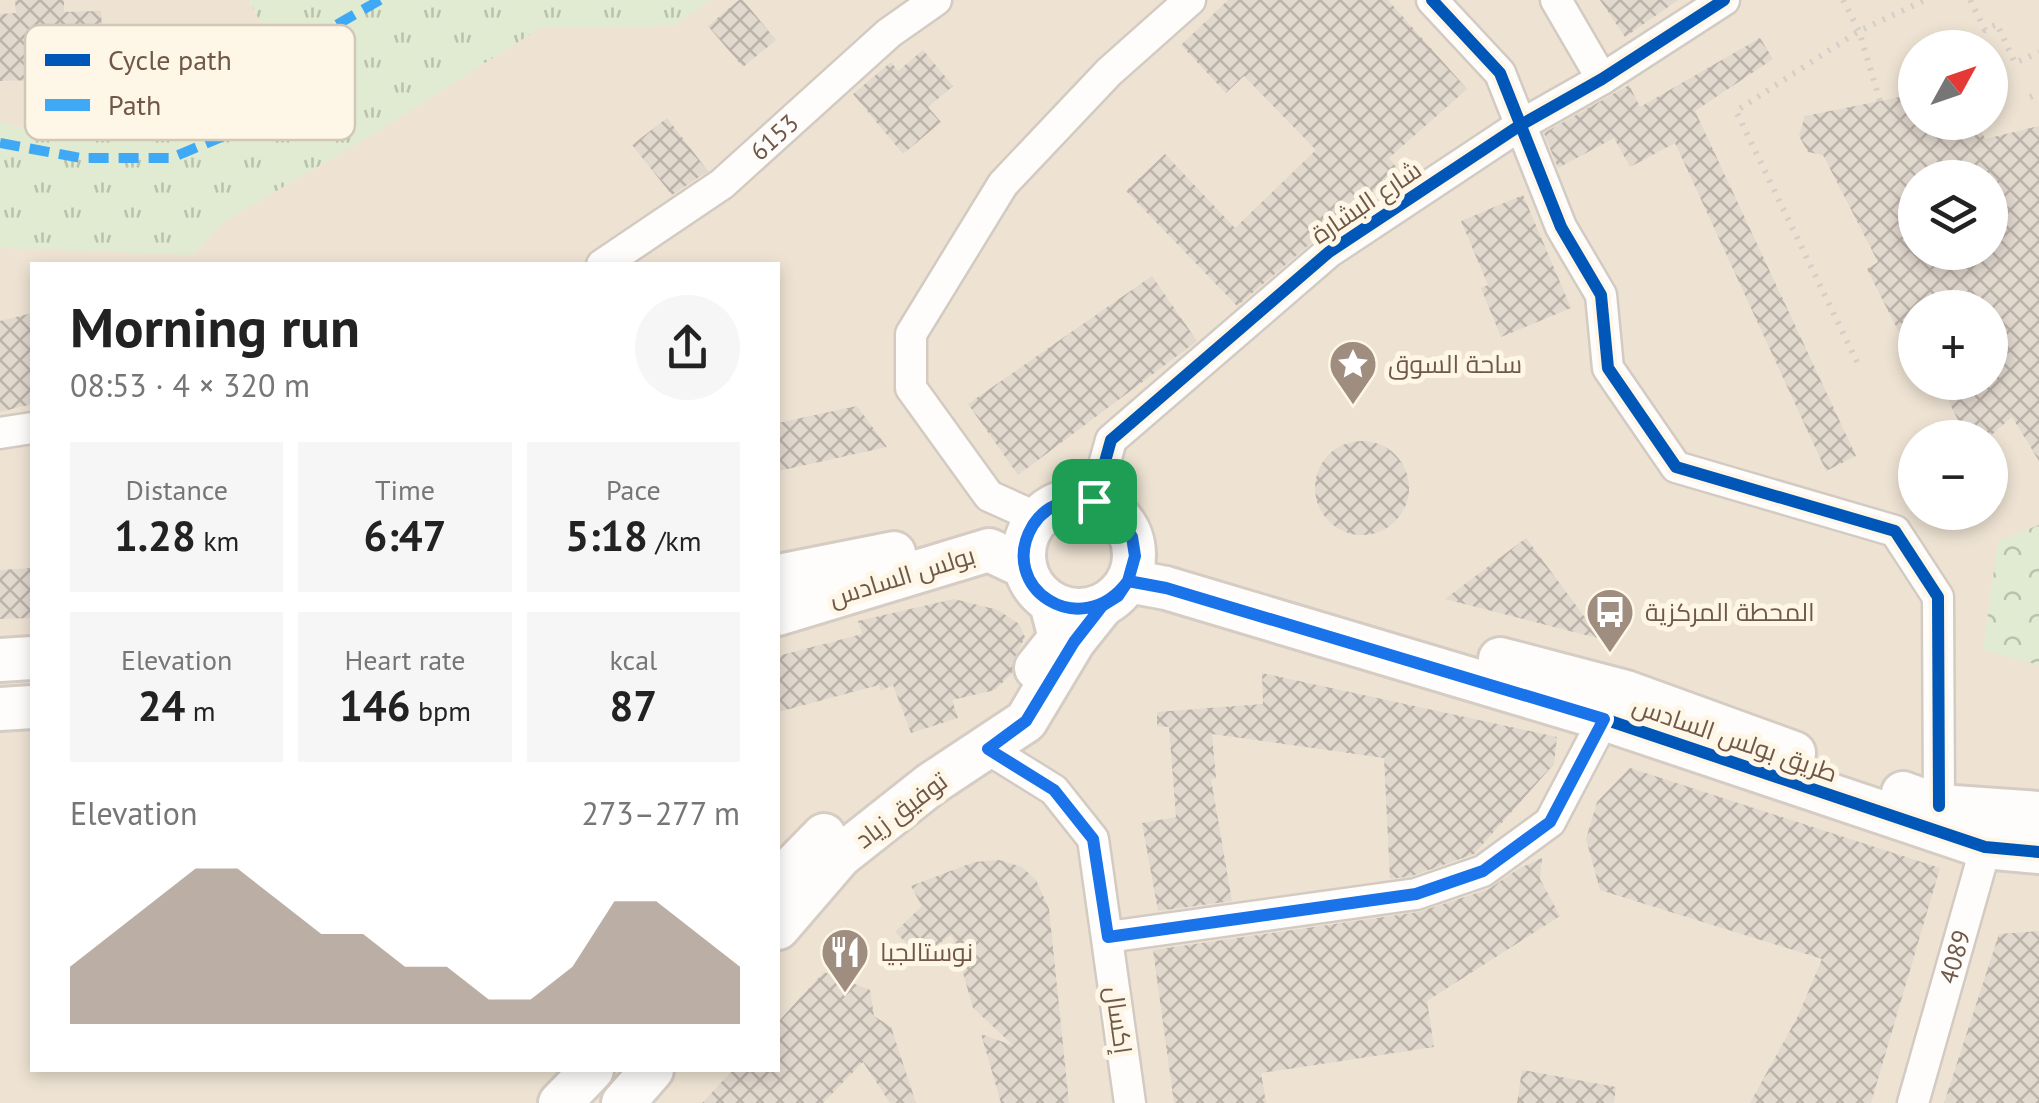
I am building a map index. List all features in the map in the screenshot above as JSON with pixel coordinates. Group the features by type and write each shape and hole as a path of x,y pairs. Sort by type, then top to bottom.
{"street":[{"name":"6153","path":"606,262 722,184 890,32 936,0"},
{"path":"1030,540 1063,502 1094,501 1110,508 1132,537 1122,581 1076,610 1051,602 1039,593 1030,540 989,496 911,388 910,334 1003,184 1110,72 1190,0"},
{"path":"1432,0 1500,73 1561,228 1602,295 1608,368 1676,466 1895,531 1938,597 1940,806"},
{"path":"1556,0 1602,78"},
{"name":"شارع البشارة","path":"1094,501 1111,440 1329,252 1518,126 1724,0"},
{"path":"0,433 30,428"},
{"name":"بولس السادس","path":"780,576 983,536 1030,540"},
{"name":"بولس السادس","path":"780,613 1030,540"},
{"name":"طريق بولس السادس","path":"1122,581 1171,574 1626,692 1940,806 2007,823"},
{"name":"طريق بولس السادس","path":"1122,581 1186,594 1604,719 2007,823 2039,852"},
{"name":"توفيق زياد","path":"780,926 840,856 932,784 1026,721 1074,642 1122,581"},
{"name":"توفيق زياد","path":"780,880 824,835 1008,704 1060,638 1051,602"},
{"path":"0,660 30,658"},
{"path":"0,710 30,708"},
{"path":"1108,937 1416,894 1483,871 1550,822 1604,719"},
{"name":"إكسال","path":"988,749 1054,790 1093,839 1130,1103"},
{"name":"4089","path":"1913,1103 2007,823"},
{"path":"560,1103 590,1072"},
{"path":"623,1103 650,1072"}],"path":[{"path":"1843,0 1859,31 1880,101"},
{"path":"1857,362 1736,111 1859,31 1925,0"},
{"path":"1970,0 1985,30 1997,24 2016,63 2039,52"},
{"path":"2030,98 2039,93"}],"shaded area":[{"path":"0,0 2039,0 2039,1103 0,1103"}],"green space":[{"path":"249,0 710,0 674,26 540,28 372,135 225,221 193,255 0,248 0,121 25,129 25,140 355,140 355,25 262,25"},
{"path":"2039,525 2039,665 1983,650 1998,541"}],"building":[{"path":"15,0 64,0 64,12 101,11 102,25 25,25 25,80 0,81 0,14 16,13"},
{"path":"739,0 776,40 743,67 708,26"},
{"path":"1228,0 1388,0 1467,89 1389,158 1397,168 1343,220 1237,306 1126,191 1165,154 1235,228 1316,150 1244,76 1226,93 1181,45"},
{"path":"1600,0 1678,0 1625,37"},
{"path":"1760,38 1773,59 1695,111 1856,456 1826,471 1675,143 1630,167 1614,138 1558,168 1544,133 1629,85 1640,107"},
{"path":"923,50 953,86 928,107 941,122 903,154 853,94 891,62 898,71"},
{"path":"1898,97 1898,140 2008,140 2008,133 2039,126 2039,461 2012,417 2008,420 1958,420 1948,400 2008,400 2008,290 1898,290 1898,330 1867,269 1878,262 1823,155 1808,152 1799,136 1805,116"},
{"path":"667,118 708,171 672,195 632,145"},
{"path":"1523,195 1571,308 1501,337 1481,288 1488,285 1461,221"},
{"path":"1152,276 1197,341 1018,475 968,404"},
{"path":"30,314 30,404 0,412 0,321"},
{"path":"857,406 887,447 780,471 780,423"},
{"path":"1362,441 1380,445 1395,455 1405,470 1409,488 1405,506 1395,521 1380,531 1362,535 1344,531 1329,521 1319,506 1315,488 1319,470 1329,455 1344,445"},
{"path":"1526,538 1601,639 1445,599"},
{"path":"30,568 30,618 0,619 0,570"},
{"path":"954,599 998,610 1019,624 1025,637 1012,663 1012,673 995,690 952,700 958,718 911,733 893,685 880,691 879,685 780,711 780,655 862,634 858,621"},
{"path":"1262,673 1557,737 1554,764 1474,854 1412,876 1390,879 1384,758 1212,734 1216,778 1211,779 1232,901 1158,911 1142,823 1176,817 1169,727 1157,726 1157,712 1263,704"},
{"path":"1630,768 1940,868 1871,1103 1750,1103 1798,1016 1822,959 1600,890 1586,839 1597,802"},
{"path":"1542,858 1540,879 1560,916 1427,1001 1434,1047 1261,1073 1266,1103 1174,1103 1153,950 1419,912 1489,889"},
{"path":"999,860 1022,867 1036,880 1049,909 1069,1103 1001,1103 981,1034 1014,1046 973,1008 952,934 921,957 895,932 922,906 911,886 974,862"},
{"path":"2039,931 2039,1103 1944,1103 1999,934"},
{"path":"824,972 870,990 874,1016 891,1027 916,1103 890,1103 863,1062 823,1103 702,1103 731,1072 780,1072 780,1020"},
{"path":"1522,1070 1616,1087 1614,1103 1517,1103"}],"marked path":[{"path":"336,25 380,0"},
{"path":"0,143 81,158 171,158 214,140"}],"cycle path":[{"path":"1432,0 1500,73 1561,227 1601,295 1608,368 1676,467 1895,531 1938,597 1939,806"},
{"path":"1094,501 1111,440 1329,252 1519,126 1602,79 1724,0"},
{"path":"1128,581 1166,588 1604,719 1985,847 2039,852"}],"place":[{"name":"ساحة السوق","path":"1353,406"},
{"name":"المحطة المركزية","path":"1610,654"},
{"name":"نوستالجيا","path":"845,994"}],"route":[{"path":"1094,501 1073,500 1044,511 1028,535 1024,556 1030,581 1039,593 1064,608 1090,610 1102,606 1118,596 1128,581 1166,588 1604,719 1550,822 1483,871 1416,894 1108,937 1093,839 1054,790 988,749 1026,721 1074,642 1102,606 1118,596 1128,581 1135,556 1132,537 1110,508 1094,501"}]}
